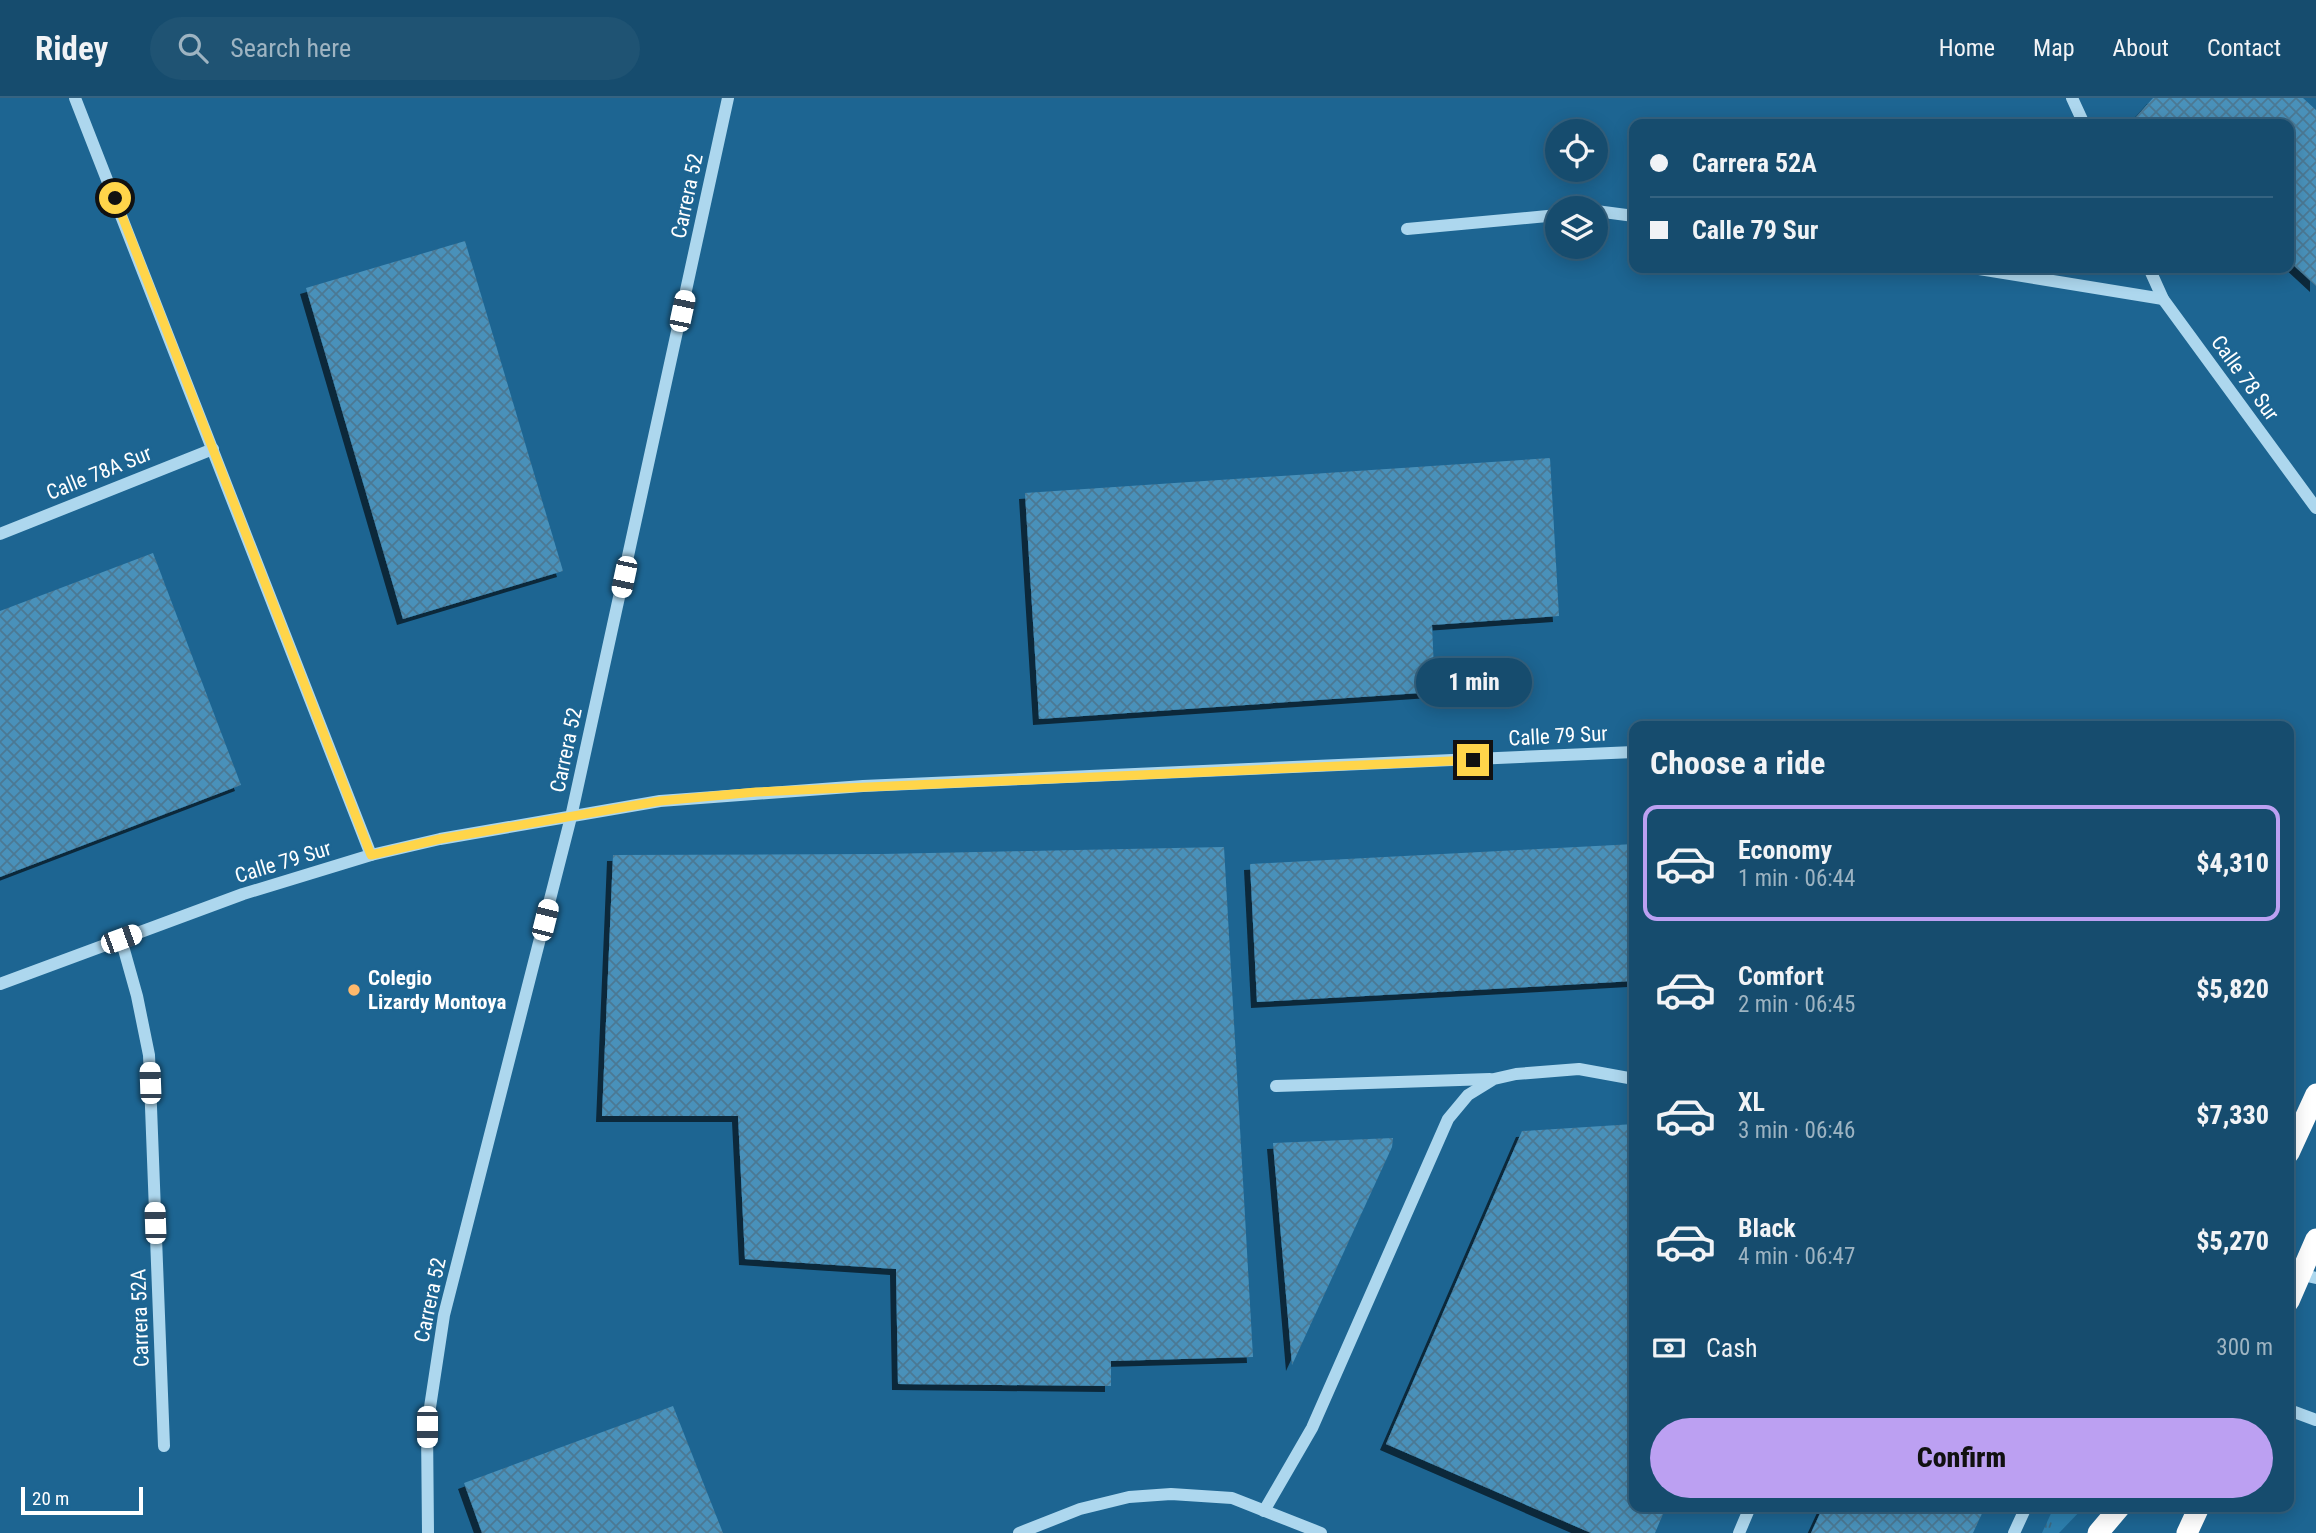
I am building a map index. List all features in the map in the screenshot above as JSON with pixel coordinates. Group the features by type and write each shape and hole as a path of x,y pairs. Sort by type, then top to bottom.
{"highway":[{"path":"2294,1142 2316,1094"},
{"path":"2294,1291 2316,1238"},
{"path":"2098,1533 2116,1512"},
{"path":"2118,1533 2128,1512"},
{"path":"2187,1533 2197,1512"}],"street":[{"path":"75,98 371,855"},
{"name":"Carrera 52","path":"428,1533 427,1427 444,1315 571,817 728,98"},
{"path":"2073,98 2082,119"},
{"path":"1608,213 1629,215"},
{"path":"1407,229 1545,216"},
{"path":"2004,273 2163,299"},
{"name":"Calle 78 Sur","path":"2151,273 2163,299 2316,508"},
{"name":"Calle 78A Sur","path":"0,534 213,449"},
{"name":"Calle 79 Sur","path":"0,984 243,894 371,855 440,839 660,801 769,792 1629,752"},
{"name":"Carrera 52A","path":"121,939 137,996 149,1055 164,1446"},
{"path":"1276,1086 1494,1079 1516,1074 1579,1069 1629,1078"},
{"path":"1264,1511 1312,1428 1448,1119 1468,1094 1494,1079"},
{"path":"2294,1412 2316,1420"},
{"path":"1019,1533 1080,1509 1129,1497 1171,1494 1232,1498 1321,1533"},
{"path":"1739,1533 1748,1512"},
{"path":"2014,1533 2024,1512"}],"green space":[{"path":"2052,1512 2079,1512 2059,1533 2042,1533"}],"building":[{"path":"2153,98 2303,98 2316,110 2316,286 2294,266 2294,119 2136,117"},
{"path":"465,241 563,571 403,619 306,288"},
{"path":"1550,458 1559,616 1432,625 1435,692 1039,719 1025,493"},
{"path":"153,553 241,785 0,877 0,611"},
{"path":"1629,844 1629,981 1257,1002 1250,864"},
{"path":"1224,847 1253,1357 1111,1361 1111,1386 898,1384 896,1269 745,1259 738,1116 602,1116 613,855 882,854"},
{"path":"1629,1124 1629,1512 1664,1512 1655,1533 1591,1533 1386,1444 1522,1131"},
{"path":"1393,1138 1392,1147 1292,1365 1273,1143"},
{"path":"673,1406 723,1533 482,1533 464,1483"},
{"path":"1821,1512 1983,1512 1973,1533 1811,1533"}],"place":[{"name":"Colegio Lizardy Montoya","path":"354,990"}],"route":[{"path":"115,198 371,855 440,839 660,801 756,792 1473,760"}]}
